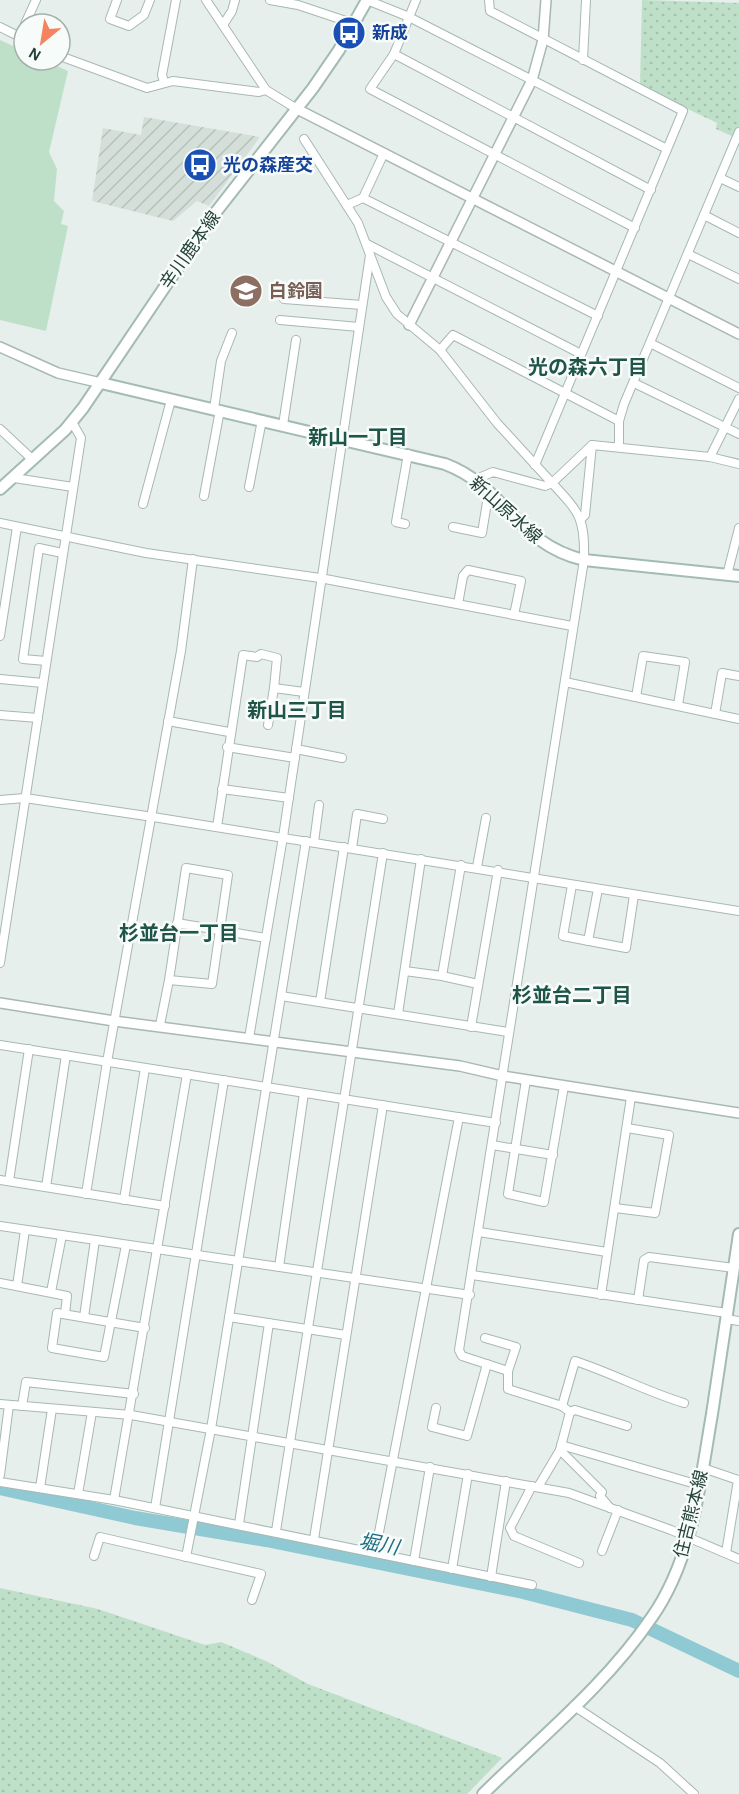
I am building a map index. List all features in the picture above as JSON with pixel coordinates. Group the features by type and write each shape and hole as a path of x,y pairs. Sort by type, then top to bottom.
{"main road":[{"name":"辛川鹿本線","path":"0,489 72,422 101,383 212,217 297,108 355,24 367,0"},
{"name":"新山原水線","path":"101,383 445,464 476,479 526,531 562,555 584,560 739,576"},
{"name":"住吉熊本線","path":"483,1794 625,1654 654,1615 676,1571 689,1537 703,1468 739,1234"}],"street":[{"path":"117,0 110,20 129,26 144,15 150,0"},
{"path":"164,82 162,75 176,0"},
{"path":"206,0 267,90 384,153 739,334"},
{"path":"223,25 232,11 235,0"},
{"path":"270,0 298,4 355,24"},
{"path":"367,0 409,17 667,149"},
{"path":"416,0 394,54 370,89 635,228"},
{"path":"489,0 489,11 683,111 535,465"},
{"path":"409,325 496,156 532,80 543,40 546,0"},
{"path":"583,60 586,0"},
{"path":"394,54 651,190"},
{"path":"72,60 147,88 173,81 259,92 267,90"},
{"path":"619,446 619,422 738,136"},
{"path":"304,139 347,205 367,244 386,297 397,314 440,350 497,423 572,504 581,519 584,560 535,876 508,1032 470,1296 459,1350 462,1356 508,1371"},
{"path":"347,205 363,198 384,153"},
{"path":"720,178 739,187"},
{"path":"363,198 598,316"},
{"path":"704,215 739,233"},
{"path":"367,244 581,354"},
{"path":"688,254 739,279"},
{"path":"249,1038 283,837 370,255"},
{"path":"284,299 362,305"},
{"path":"280,320 359,327"},
{"path":"204,496 217,410 221,361 232,333"},
{"path":"440,350 453,335 619,422"},
{"path":"283,425 296,340"},
{"path":"650,343 739,388"},
{"path":"0,347 58,373 101,383"},
{"path":"634,383 739,434"},
{"path":"710,457 739,399"},
{"path":"143,504 171,400"},
{"path":"249,487 262,420"},
{"path":"0,963 81,438 72,422"},
{"path":"0,429 33,460"},
{"path":"581,519 585,515 592,445"},
{"path":"476,479 493,472 545,486 552,483 592,445 710,457 739,464"},
{"path":"405,524 396,522 408,454"},
{"path":"14,478 73,487"},
{"path":"453,527 482,533 489,490"},
{"path":"0,523 146,553 320,578 572,626"},
{"path":"0,636 17,526"},
{"path":"727,575 739,528"},
{"path":"46,661 23,659 39,548 62,552"},
{"path":"86,1194 149,822 153,817 193,559"},
{"path":"458,604 464,576 468,570 521,581 514,615"},
{"path":"217,827 243,655 257,657 261,654 277,658 268,725"},
{"path":"636,697 643,656 684,662 678,705"},
{"path":"715,714 722,673 739,676"},
{"path":"0,679 43,682"},
{"path":"564,682 739,719"},
{"path":"274,687 304,693"},
{"path":"0,715 38,718"},
{"path":"168,721 230,732"},
{"path":"228,747 295,758"},
{"path":"296,749 342,758"},
{"path":"222,789 289,798"},
{"path":"0,800 25,798 153,817 498,870 572,885 739,911"},
{"path":"186,1557 196,1516 211,1429 281,996 310,841 319,805"},
{"path":"320,1002 348,847 357,814 383,819"},
{"path":"477,867 486,818"},
{"path":"276,1531 383,853"},
{"path":"398,1014 421,858"},
{"path":"442,976 461,865"},
{"path":"160,1026 186,868 228,875 212,984 169,980"},
{"path":"471,1027 498,870"},
{"path":"572,885 563,936 626,948 634,895"},
{"path":"588,941 598,889"},
{"path":"177,923 266,938"},
{"path":"405,971 478,984"},
{"path":"281,996 508,1032"},
{"path":"0,1003 114,1021 460,1066 502,1076 739,1113"},
{"path":"0,1045 496,1123"},
{"path":"29,1049 4,1180 165,1206"},
{"path":"46,1187 66,1055"},
{"path":"124,1200 145,1068"},
{"path":"114,1500 131,1415 187,1074"},
{"path":"155,1508 224,1080"},
{"path":"526,1080 508,1194 544,1202 564,1086"},
{"path":"279,1267 304,1093"},
{"path":"601,1295 631,1097"},
{"path":"314,1539 383,1105"},
{"path":"375,1553 391,1460 459,1117"},
{"path":"615,1208 656,1213 669,1135 627,1128"},
{"path":"492,1145 553,1155"},
{"path":"0,1226 470,1296"},
{"path":"17,1286 25,1230"},
{"path":"479,1232 607,1252"},
{"path":"51,1292 62,1235"},
{"path":"84,1317 95,1240"},
{"path":"126,1245 113,1322 104,1357 52,1348 57,1313 84,1317 113,1322 145,1328"},
{"path":"638,1300 644,1260 649,1257 734,1268"},
{"path":"472,1275 638,1300 726,1316 739,1321"},
{"path":"0,1283 67,1296 65,1314"},
{"path":"229,1317 346,1335"},
{"path":"239,1524 269,1323"},
{"path":"485,1338 516,1347 508,1371 508,1389 562,1406 570,1412"},
{"path":"562,1406 575,1360 605,1371 653,1394 684,1403"},
{"path":"436,1408 432,1427 467,1436 487,1364"},
{"path":"22,1406 26,1382 134,1394"},
{"path":"0,1404 131,1415 569,1493 689,1537 739,1559"},
{"path":"0,1475 9,1405"},
{"path":"40,1488 52,1408"},
{"path":"570,1412 575,1410 607,1424 627,1426"},
{"path":"78,1494 92,1412"},
{"path":"570,1412 560,1447 510,1528 514,1536 579,1563"},
{"path":"560,1447 699,1485"},
{"path":"560,1447 602,1492 600,1496 614,1509"},
{"path":"414,1561 430,1467"},
{"path":"703,1468 738,1480 726,1553"},
{"path":"452,1569 468,1474"},
{"path":"491,1577 506,1481"},
{"path":"0,1482 114,1500 276,1531 532,1585"},
{"path":"602,1551 614,1509"},
{"path":"94,1556 100,1537 261,1574 252,1600"},
{"path":"574,1706 660,1763 694,1794"}],"shaded area":[{"path":"144,117 260,137 209,206 197,201 173,221 92,201 103,128 141,135"}],"green space":[{"path":"642,0 739,3 739,126 734,137 716,129 717,123 640,86"},
{"path":"0,40 12,46 12,72 68,72 49,152 57,169 54,201 64,211 61,224 68,226 46,331 0,320"},
{"path":"0,1588 98,1609 205,1645 221,1642 266,1661 308,1684 502,1758 467,1794 0,1794"}],"waterway":[{"name":"堀川","path":"0,1488 135,1518 266,1540 523,1592 632,1620 739,1671"}],"place":[{"name":"新成","path":"349,33"},
{"name":"光の森産交","path":"200,165"},
{"name":"白鈴園","path":"246,291"}],"district":[{"name":"光の森六丁目","path":"588,367"},
{"name":"新山一丁目","path":"358,437"},
{"name":"新山三丁目","path":"297,710"},
{"name":"杉並台一丁目","path":"179,933"},
{"name":"杉並台二丁目","path":"572,995"}]}
